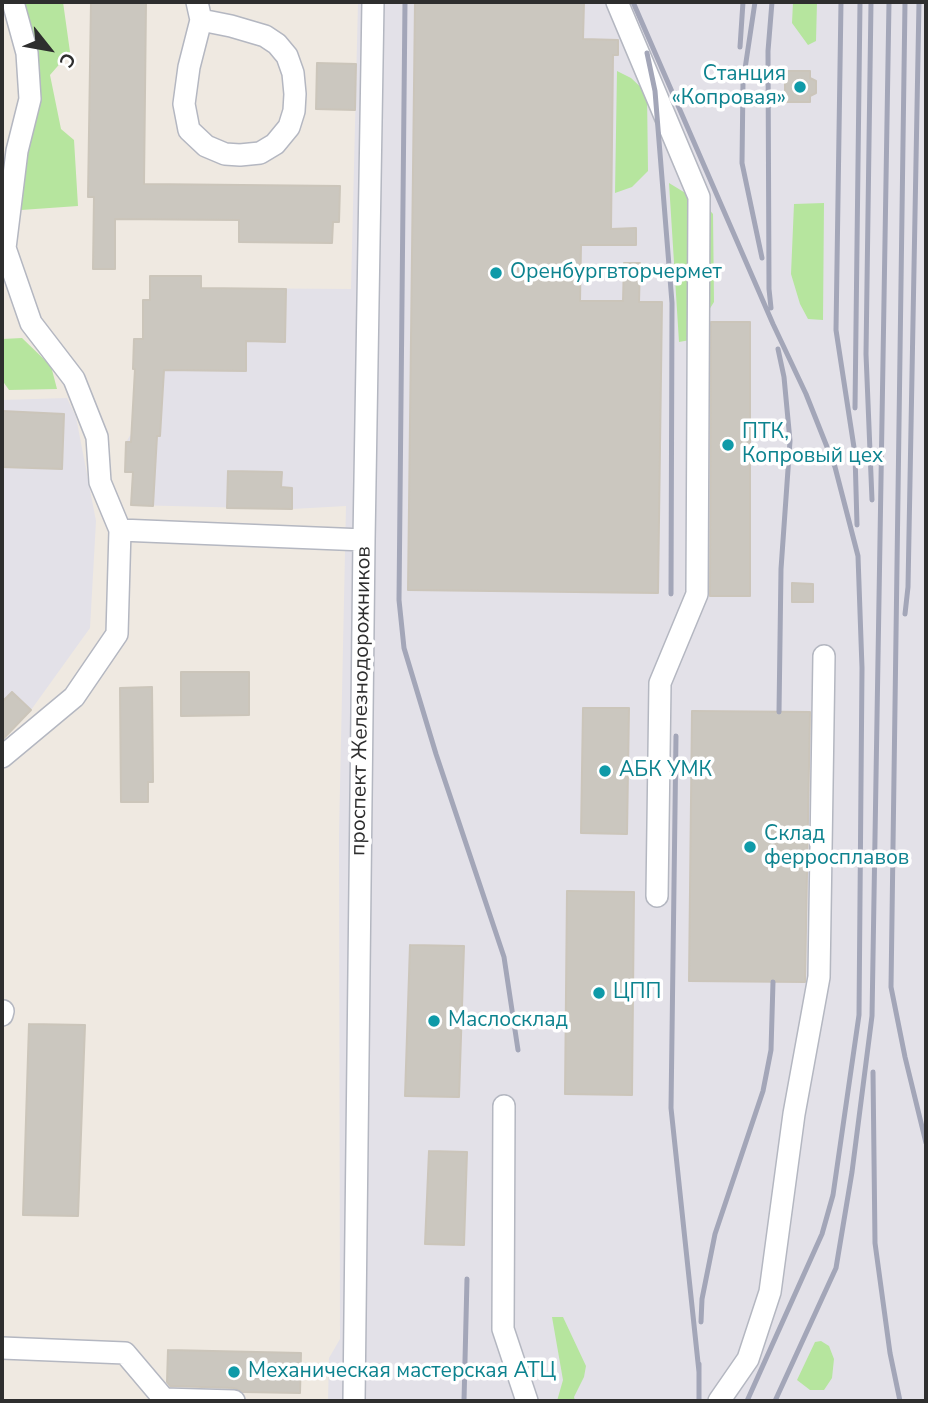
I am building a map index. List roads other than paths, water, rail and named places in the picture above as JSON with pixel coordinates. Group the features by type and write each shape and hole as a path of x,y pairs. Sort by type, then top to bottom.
{"street":[{"path":"2,758 74,697 117,634 120,530 100,482 97,437 74,379 31,323 5,248 17,151 30,99 27,53 13,2"},
{"name":"проспект Железнодорожников","path":"354,1401 373,2"},
{"path":"617,2 699,197 697,594 660,683 657,896"},
{"path":"199,11 231,26 265,36 277,44 287,56 293,73 294,111 289,127 275,144 260,153 225,154 206,146 189,130 184,104 199,11"},
{"path":"120,530 364,540"},
{"path":"719,1401 748,1359 769,1292 794,1114 819,977 824,656"},
{"path":"504,1106 503,1329 527,1401"},
{"path":"2,1348 125,1353 164,1399 234,1401"}],"railway":[{"path":"405,2 399,600 404,648 436,754 504,957 518,1050"},
{"path":"633,2 806,394 835,467 858,556 862,668 859,1015 833,1195 822,1234 747,1401"},
{"path":"740,47 743,2"},
{"path":"755,2 743,82 742,163 762,258"},
{"path":"771,308 768,51 772,2"},
{"path":"841,2 836,330 855,454 857,525"},
{"path":"855,408 860,2"},
{"path":"871,2 866,354 872,500"},
{"path":"775,1401 836,1268 852,1172 872,1016 889,2"},
{"path":"905,2 891,987 926,1143"},
{"path":"905,614 908,587 919,2"},
{"path":"647,53 655,91 672,303 671,594"},
{"path":"778,349 784,377 790,441 781,569 779,712"},
{"path":"676,736 671,1108 699,1372"},
{"path":"701,1322 702,1299 715,1234 763,1091 771,1050 773,982"},
{"path":"873,1072 875,1243 890,1353 900,1401"},
{"path":"464,1401 467,1279"},
{"path":"699,1364 699,1401"}],"place":[{"name":"Станция «Копровая»","path":"800,87"},
{"name":"Оренбургвторчермет","path":"496,273"},
{"name":"ПТК, Копровый цех","path":"728,445"},
{"name":"АБК УМК","path":"605,771"},
{"name":"Склад ферросплавов","path":"750,847"},
{"name":"ЦПП","path":"599,993"},
{"name":"Маслосклад","path":"434,1021"},
{"name":"Механическая мастерская АТЦ","path":"234,1372"}]}
